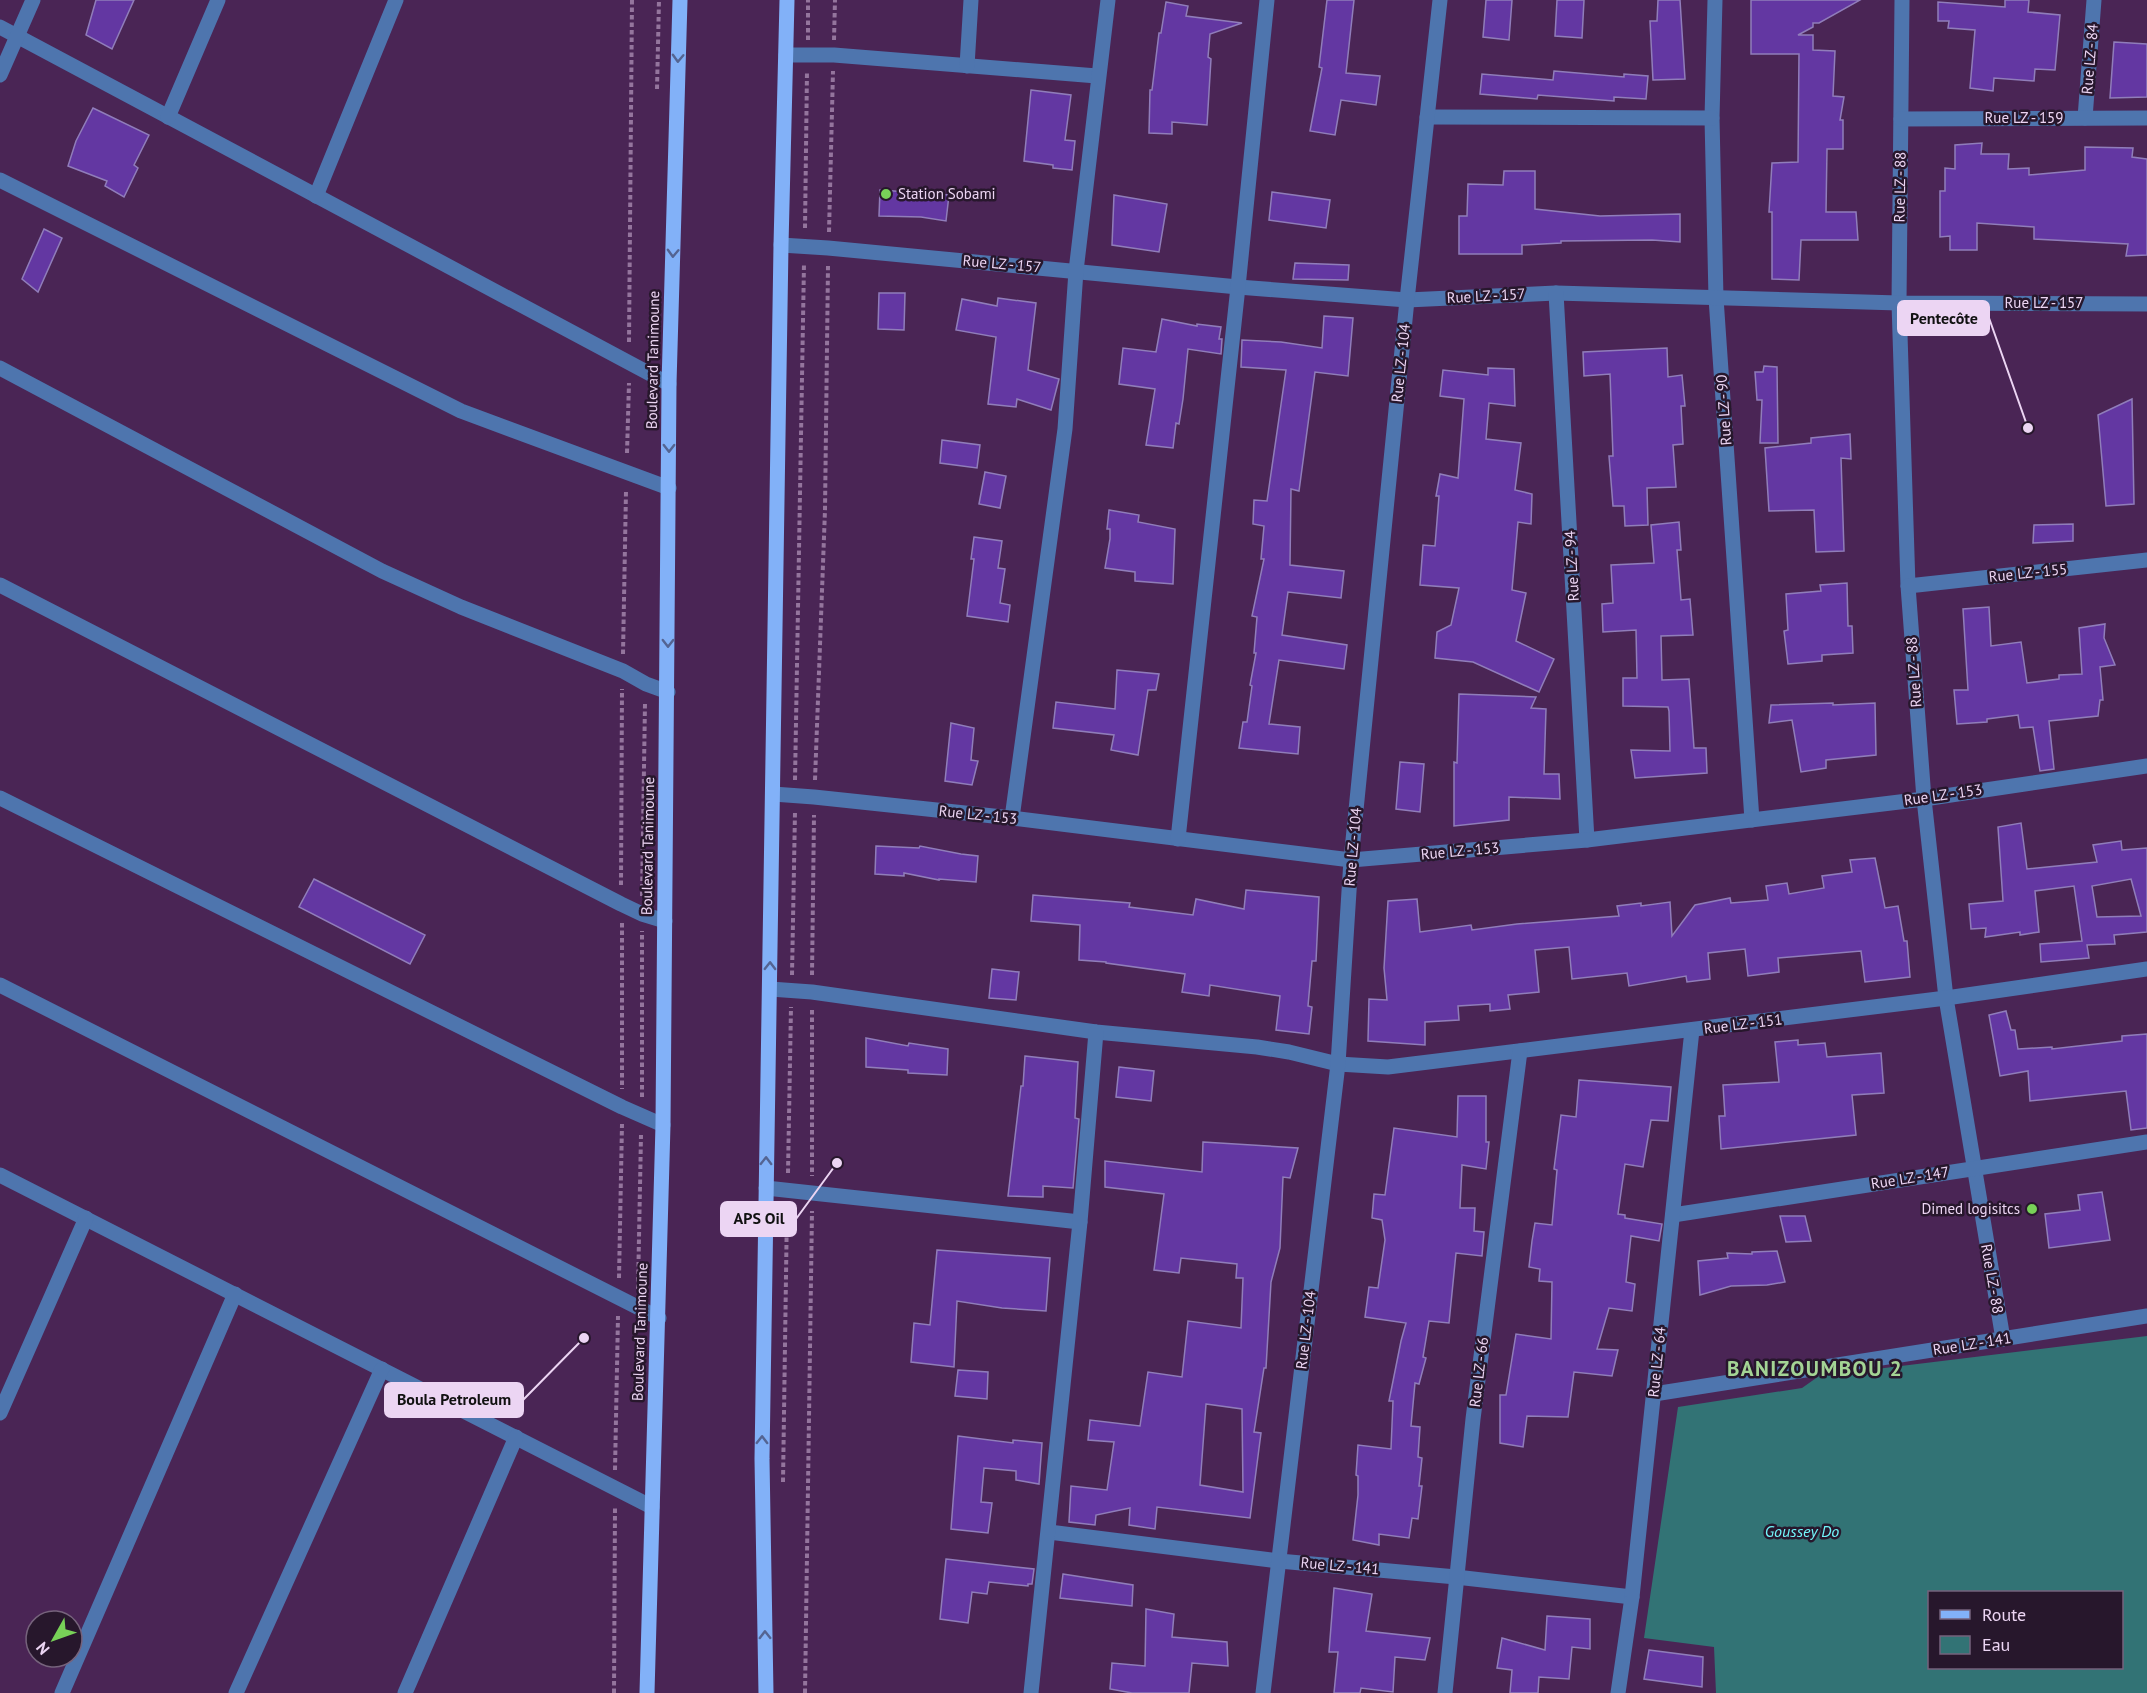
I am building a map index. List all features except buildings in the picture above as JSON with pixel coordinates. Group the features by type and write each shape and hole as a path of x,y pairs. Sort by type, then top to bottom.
{"main road":[{"name":"Boulevard Tanimoune","path":"647,1693 663,1125 669,384 680,0"},
{"path":"766,1693 762,1459 781,245 787,0"}],"street":[{"path":"0,75 33,0"},
{"path":"168,117 218,0"},
{"path":"316,196 396,0"},
{"path":"967,66 971,0"},
{"path":"1012,819 1065,429 1076,271 1097,76 1108,0"},
{"path":"1178,839 1238,287 1266,0"},
{"name":"Rue LZ - 104","path":"1263,1693 1338,1064 1352,860 1407,300 1440,0"},
{"name":"Rue LZ - 90","path":"1716,0 1712,118 1716,298 1752,820"},
{"name":"Rue LZ - 88","path":"1902,0 1899,303 1908,586 1924,799 1946,998 2003,1339"},
{"name":"Rue LZ - 84","path":"2085,118 2094,0"},
{"path":"0,27 669,384"},
{"path":"786,55 834,55 1097,76"},
{"path":"1427,117 1712,118"},
{"name":"Rue LZ - 159","path":"1901,119 2147,118"},
{"path":"0,180 461,411 669,488"},
{"name":"Rue LZ - 157","path":"781,245 1238,287 1407,300 1556,293 1899,303 2147,304"},
{"name":"Rue LZ - 94","path":"1556,293 1587,840"},
{"path":"0,368 382,572 461,607 623,671 646,684 668,692"},
{"name":"Rue LZ - 155","path":"1908,586 2147,560"},
{"path":"0,585 642,914 665,921"},
{"name":"Rue LZ - 153","path":"773,794 1012,819 1352,860 1587,840 1924,799 2147,766"},
{"path":"0,798 622,1107 663,1125"},
{"name":"Rue LZ - 151","path":"770,989 812,992 1096,1032 1257,1047 1338,1064 1388,1067 1946,998 2147,969"},
{"path":"0,985 658,1318"},
{"name":"Rue LZ - 64","path":"1618,1693 1632,1597 1692,1030"},
{"path":"1031,1693 1080,1222 1096,1032"},
{"name":"Rue LZ - 66","path":"1445,1693 1473,1419 1520,1051"},
{"name":"Rue LZ - 147","path":"1673,1215 2147,1142"},
{"path":"0,1175 652,1507"},
{"path":"766,1188 812,1191 1080,1222"},
{"path":"0,1413 86,1218"},
{"path":"62,1693 236,1294"},
{"name":"Rue LZ - 141","path":"1654,1394 2147,1316"},
{"path":"236,1693 382,1369"},
{"path":"405,1693 516,1437"},
{"name":"Rue LZ - 141","path":"1049,1532 1280,1561 1456,1577 1632,1597"}],"path":[{"path":"614,1693 615,1487 622,1107 623,671 629,363 632,0"},
{"path":"783,1489 808,0"},
{"path":"805,1693 812,1191 814,797 825,510 828,248 835,0"}],"water":[{"name":"Goussey Do","path":"2147,1336 2147,1693 1716,1693 1714,1647 1644,1638 1678,1407 1802,1388 1819,1376"}],"place":[{"name":"Station Sobami","path":"886,194"},
{"name":"Pentecôte","path":"2028,428"},
{"name":"APS Oil","path":"837,1163"},
{"name":"Dimed logisitcs","path":"2032,1209"},
{"name":"Boula Petroleum","path":"584,1338"}],"district":[{"name":"BANIZOUMBOU 2","path":"1815,1369"}]}
